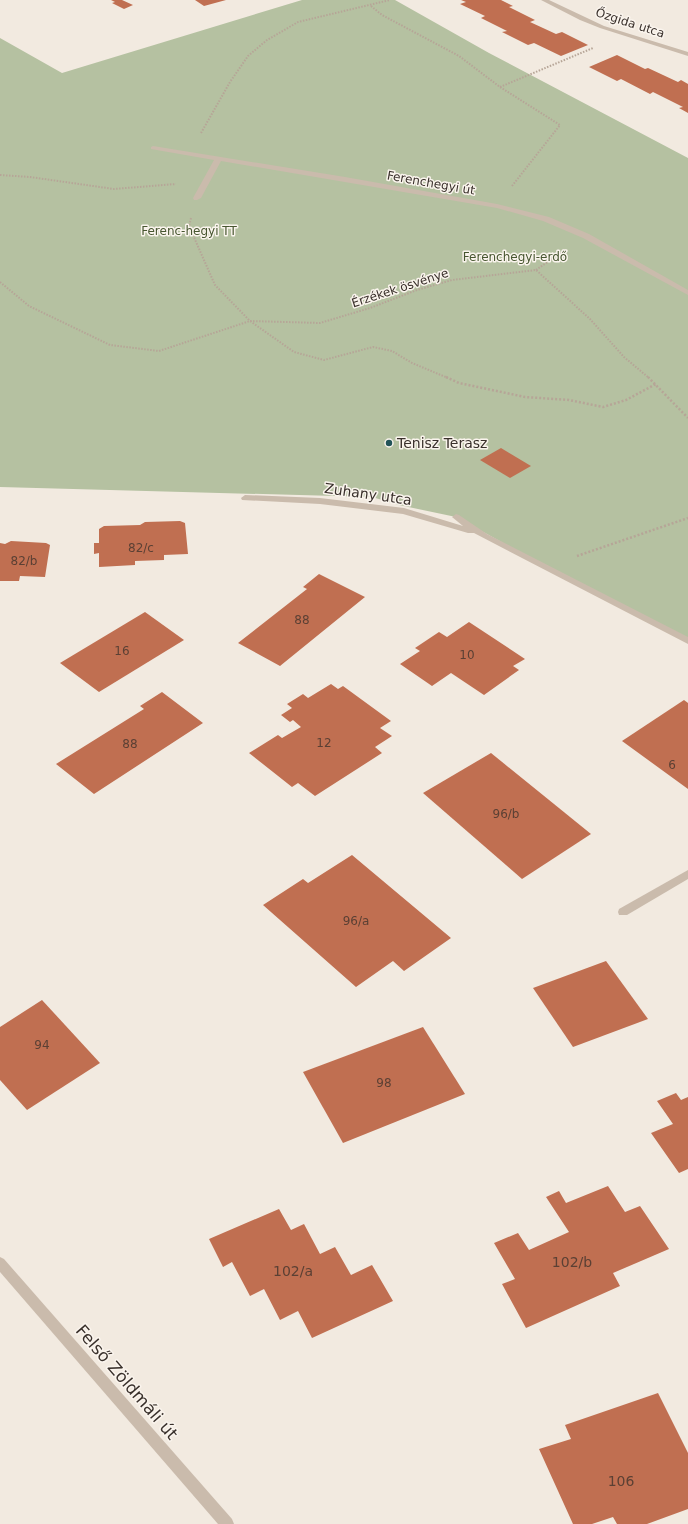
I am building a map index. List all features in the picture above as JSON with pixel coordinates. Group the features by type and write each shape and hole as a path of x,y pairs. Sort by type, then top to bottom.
{"street":[{"name":"Őzgida utca","path":"544,0 602,27 657,42 688,54"},
{"name":"Ferenchegyi út","path":"153,148 498,206 546,219 586,236 688,293"},
{"path":"197,198 219,158"},
{"name":"Zuhany utca","path":"245,498 320,502 404,511 484,536"},
{"name":"Zuhany utca","path":"456,517 484,536 545,566 688,641"},
{"path":"623,912 688,874"},
{"name":"Felső Zöldmáli út","path":"0,1263 227,1524"}],"path":[{"path":"189,154 230,82 248,56 267,40 298,22 371,6 390,0"},
{"path":"371,6 382,14 459,56 500,87 560,125 498,206"},
{"path":"500,87 597,46"},
{"path":"0,175 30,177 114,189 180,184 204,186"},
{"path":"197,198 189,226 215,285 250,321 294,352 324,360 373,347 392,351 412,363 459,383 525,397 569,400 603,407 626,400 656,384"},
{"name":"Érzékek ösvénye","path":"250,321 320,323 370,308 417,290 452,280 536,270 590,319 624,357 656,384 688,418"},
{"path":"0,282 29,306 110,346 159,351 250,321"},
{"path":"545,566 688,518"}],"green space":[{"name":"Ferenchegyi-erdő","path":"302,0 395,0 489,53 688,158 688,641 545,566 456,517 399,505 372,497 0,487 0,38 62,73"}],"building":[{"path":"111,0 122,0 133,5 124,9 112,3 115,2"},
{"path":"195,0 226,0 204,6"},
{"path":"461,0 501,0 513,6 509,7 535,20 530,22 556,34 562,32 588,45 561,56 534,43 528,45 502,32 507,31 481,18 485,16 460,4 466,2"},
{"path":"617,55 645,69 648,68 678,82 681,80 688,84 688,113 679,108 683,107 653,92 650,94 621,79 617,81 589,67"},
{"path":"501,448 531,466 510,478 480,460"},
{"path":"180,521 185,523 188,554 164,555 164,560 135,561 135,565 99,567 99,553 94,554 94,543 99,543 99,529 104,526 140,525 145,522"},
{"path":"11,541 46,543 50,545 45,577 20,576 19,581 0,581 0,543 5,544"},
{"path":"319,574 365,597 280,666 238,643 307,589 303,587"},
{"path":"145,612 184,640 99,692 60,663"},
{"path":"469,622 525,659 513,666 519,670 484,695 451,673 432,686 400,664 420,651 415,648 439,632 447,637"},
{"path":"331,684 338,689 343,686 391,721 380,728 392,736 375,747 382,753 315,796 298,783 292,787 249,753 278,735 282,738 301,727 293,720 290,722 281,715 292,708 287,704 303,694 308,698"},
{"path":"162,692 203,723 94,794 56,764 144,709 140,706"},
{"path":"684,700 688,703 688,789 622,741"},
{"path":"491,753 591,834 522,879 423,793"},
{"path":"352,855 451,938 404,971 393,961 356,987 263,905 303,879 308,883"},
{"path":"606,961 648,1019 573,1047 533,988"},
{"path":"42,1000 100,1063 27,1110 0,1080 0,1027"},
{"path":"423,1027 465,1094 343,1143 303,1072"},
{"path":"676,1093 681,1100 688,1097 688,1169 679,1173 651,1133 673,1124 657,1101"},
{"path":"608,1186 625,1212 640,1206 669,1249 613,1273 620,1286 526,1328 502,1284 515,1279 494,1243 518,1233 529,1250 569,1232 546,1197 559,1191 566,1203"},
{"path":"279,1209 291,1230 304,1224 320,1254 335,1247 351,1275 372,1265 393,1301 312,1338 298,1311 280,1320 264,1289 250,1296 232,1262 223,1267 209,1239"},
{"path":"658,1393 688,1453 688,1509 647,1524 617,1524 613,1517 592,1524 573,1524 539,1449 571,1439 565,1425"}],"place":[{"name":"Tenisz Terasz","path":"389,443"}],"park label":[{"name":"Ferenc-hegyi TT","path":"189,231"}]}
